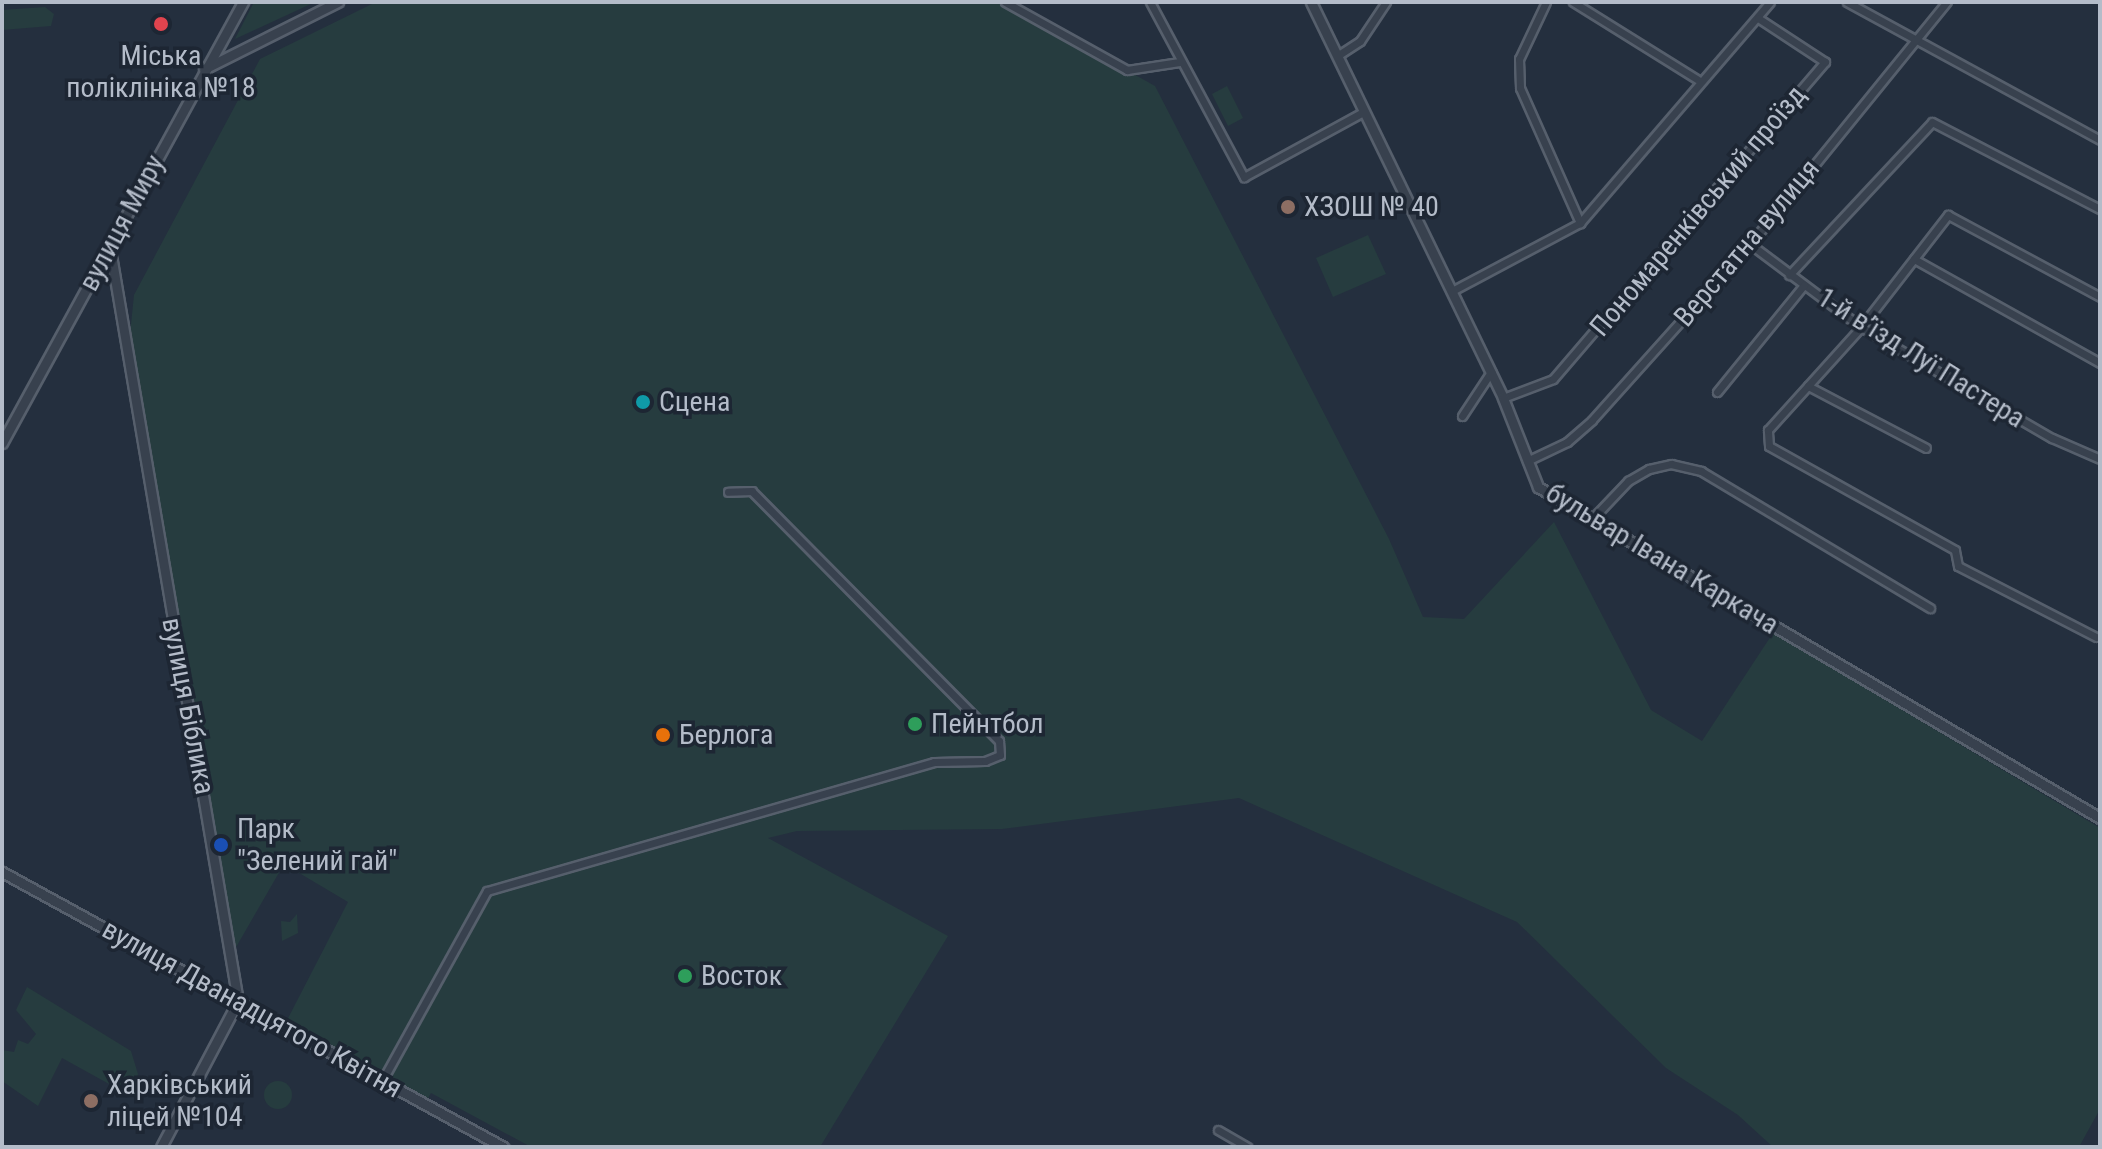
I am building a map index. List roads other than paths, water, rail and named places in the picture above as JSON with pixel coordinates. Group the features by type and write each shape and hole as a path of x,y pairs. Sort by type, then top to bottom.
{"street":[{"name":"вулиця Миру","path":"2,443 243,2"},
{"path":"204,69 338,2"},
{"path":"1005,2 1127,70 1179,62"},
{"path":"1150,2 1179,62 1244,177 1363,112"},
{"name":"бульвар Івана Каркача","path":"1311,2 1491,372 1538,487 2015,764 2100,818"},
{"path":"1337,56 1360,41 1386,2"},
{"path":"1546,2 1519,59 1520,88 1580,223"},
{"path":"1573,2 1700,81"},
{"path":"1452,291 1580,223 1770,2"},
{"path":"1847,2 2100,140"},
{"name":"Верстатна вулиця","path":"1527,461 1580,433 1750,244 1947,2"},
{"name":"Пономаренківський проїзд","path":"1503,398 1553,379 1825,62 1758,18"},
{"path":"1789,275 1932,122 2100,209"},
{"path":"2096,637 1958,566 1955,550 1769,446 1768,430 1861,327 1948,215 2100,297"},
{"name":"1-й в’їзд Луї Пастера","path":"1750,244 1861,327 2052,438 2100,459"},
{"name":"вулиця Біблика","path":"110,249 238,1001"},
{"path":"1914,259 2100,363"},
{"path":"1717,392 1804,285"},
{"path":"1462,416 1491,372"},
{"path":"1808,386 1926,448"},
{"path":"1591,520 1628,481 1649,469 1671,464 1701,471 1930,608"},
{"path":"382,1081 487,891 920,765 985,761 1000,755 999,741 752,491 728,492"},
{"name":"вулиця Дванадцятого Квітня","path":"2,872 503,1147"},
{"path":"161,1147 238,1001"},
{"path":"1218,1130 1247,1147"}],"place":[{"name":"Міська поліклініка №18","path":"161,24"},
{"name":"ХЗОШ № 40","path":"1288,207"},
{"name":"Сцена","path":"643,402"},
{"name":"Пейнтбол","path":"915,724"},
{"name":"Берлога","path":"663,735"},
{"name":"Парк \"Зелений гай\"","path":"221,845"},
{"name":"Восток","path":"685,976"},
{"name":"Харківський ліцей №104","path":"91,1101"}]}
